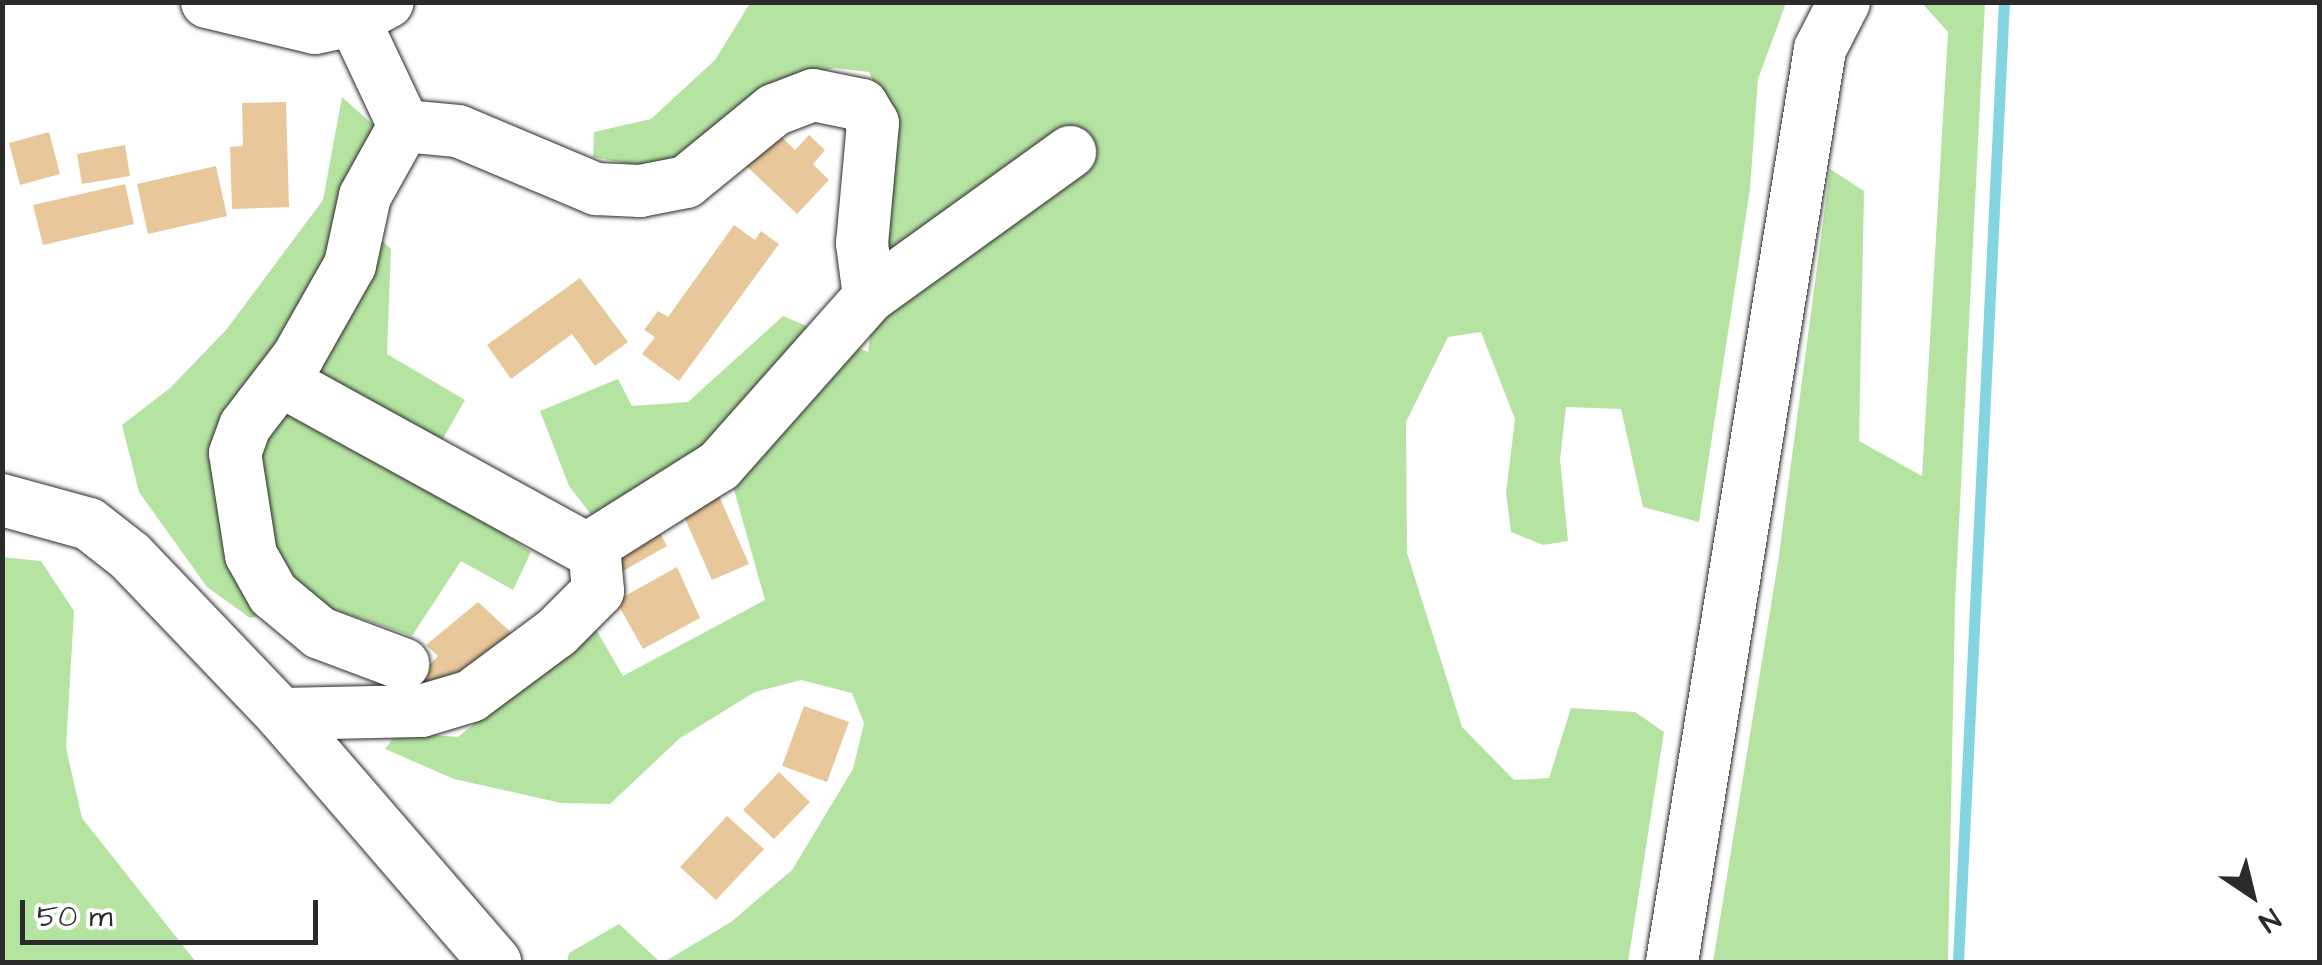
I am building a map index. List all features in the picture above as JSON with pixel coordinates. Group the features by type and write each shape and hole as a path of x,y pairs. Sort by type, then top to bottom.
{"street":[{"path":"207,2 315,28 371,12 404,126 364,196 350,264 281,380 246,426 235,452 250,555 287,610 320,634 403,664"},
{"path":"1672,962 1820,50 1844,2"},
{"path":"404,126 458,131 596,189 640,191 686,182 787,105 813,95 862,105 873,124 862,244 868,297"},
{"path":"586,549 718,466 868,297 1070,152"},
{"path":"280,714 421,711 471,696 557,632 598,591 595,558 586,549 281,380"},
{"path":"2,500 89,524 175,600 280,714 494,962"}],"green space":[{"path":"750,3 1786,3 1758,79 1750,189 1699,522 1643,507 1621,409 1566,407 1560,459 1568,541 1543,545 1511,532 1506,493 1515,419 1481,332 1448,337 1406,422 1407,553 1462,727 1514,780 1549,778 1571,708 1635,712 1664,732 1628,962 664,962 731,922 792,870 853,769 864,723 852,693 801,680 755,692 680,738 610,804 561,803 454,779 385,749 398,732 458,737 594,626 623,676 765,600 733,486 599,525 569,486 540,411 618,379 632,406 688,402 783,316 868,352 885,229 888,118 869,72 834,68 770,90 662,170 593,157 594,132 651,119 715,60"},
{"path":"1922,3 1985,3 1955,604 1948,962 1713,962 1778,562 1830,169 1864,191 1859,441 1922,476 1948,32"},
{"path":"342,97 378,129 346,206 391,249 387,354 465,400 421,477 531,552 513,590 461,561 412,636 312,602 250,618 207,587 139,492 122,425 170,388 226,330 323,200"},
{"path":"2,557 41,561 74,611 66,748 82,818 196,962 3,962"},
{"path":"619,924 660,962 567,962 569,953"}],"building":[{"path":"286,102 289,207 232,209 230,147 243,146 242,103"},
{"path":"770,126 795,150 809,135 825,150 813,164 829,180 797,214 738,158"},
{"path":"49,132 60,174 20,185 9,143"},
{"path":"125,145 130,176 82,184 77,154"},
{"path":"216,166 227,216 148,234 137,184"},
{"path":"125,184 134,224 43,245 33,205"},
{"path":"734,225 755,240 761,231 779,244 679,381 642,354 655,337 644,330 658,311 668,317"},
{"path":"580,278 628,342 595,366 572,334 511,379 487,345"},
{"path":"716,489 749,564 712,580 679,505"},
{"path":"655,524 667,546 623,571 611,548"},
{"path":"677,567 700,618 643,649 616,601"},
{"path":"478,602 518,639 459,688 425,691 414,681 438,656 426,645"},
{"path":"804,706 849,722 827,782 782,766"},
{"path":"779,772 810,802 774,839 743,810"},
{"path":"727,816 764,849 716,900 680,867"}],"waterway":[{"path":"1958,962 2004,2"}]}
